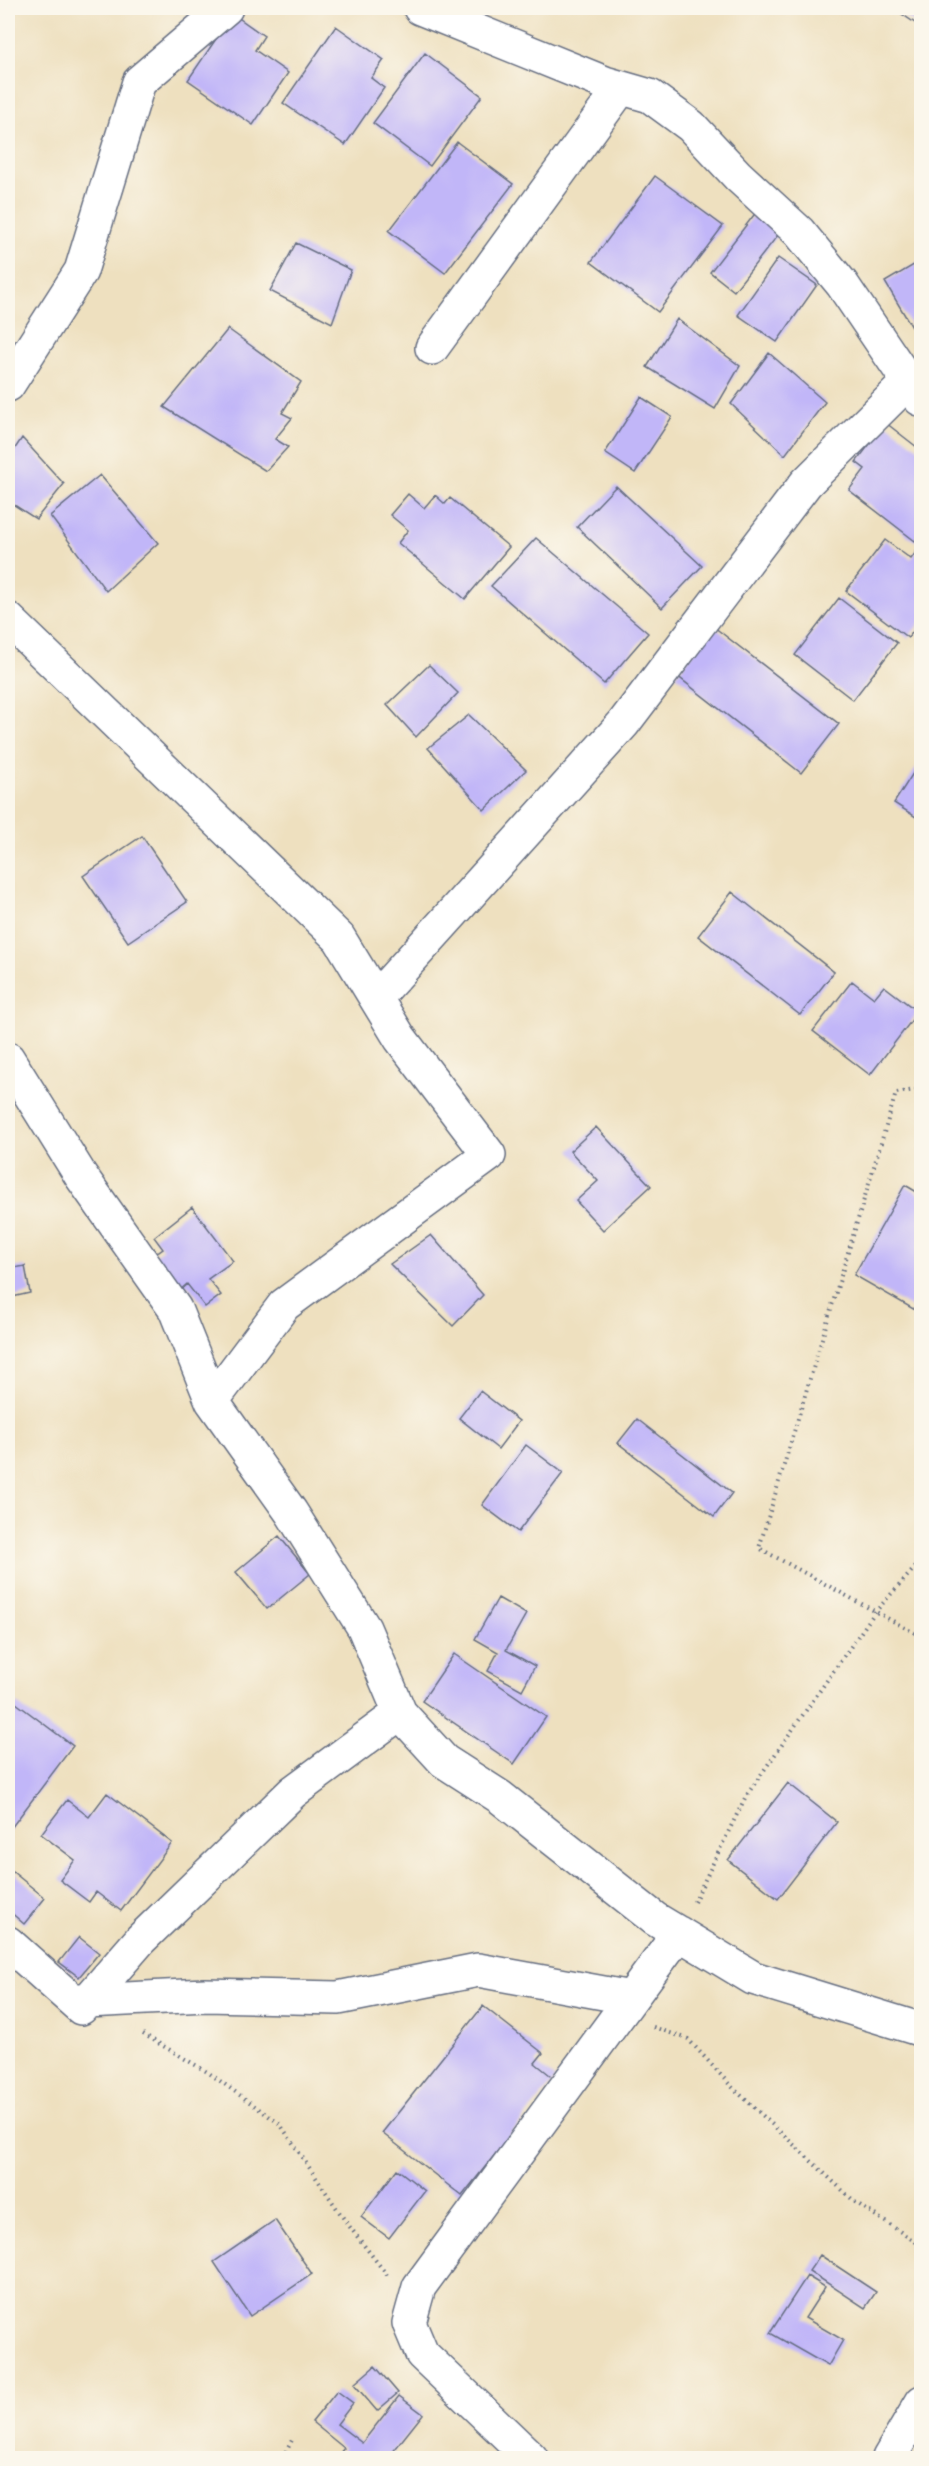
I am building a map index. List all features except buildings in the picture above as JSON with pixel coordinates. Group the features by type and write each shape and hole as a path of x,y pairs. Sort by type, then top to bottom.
{"street":[{"path":"8,385 81,271 138,82 226,8"},
{"path":"376,998 623,724 806,483 915,391 842,284 799,232 738,176 691,126 650,96 621,88 420,8"},
{"path":"432,348 621,88"},
{"path":"8,620 339,938 400,1038 489,1155 284,1305 212,1401"},
{"path":"8,1059 81,1176 175,1309 212,1401 291,1512 364,1628 400,1713 444,1761 500,1797 655,1919 753,1978 921,2030"},
{"path":"80,2000 293,1792 400,1713"},
{"path":"531,2458 422,2354 409,2323 419,2286 679,1933"},
{"path":"8,1943 80,2000 205,1995 338,1998 478,1970 625,2007"},
{"path":"889,2458 921,2402"}],"path":[{"path":"921,1089 896,1094 759,1548 921,1637"},
{"path":"679,1933 746,1796 875,1612 921,1560"},
{"path":"625,2007 688,2039 732,2086 855,2202 921,2246"},
{"path":"138,2031 209,2073 280,2124 346,2222 413,2309"},
{"path":"283,2458 292,2440"}]}
